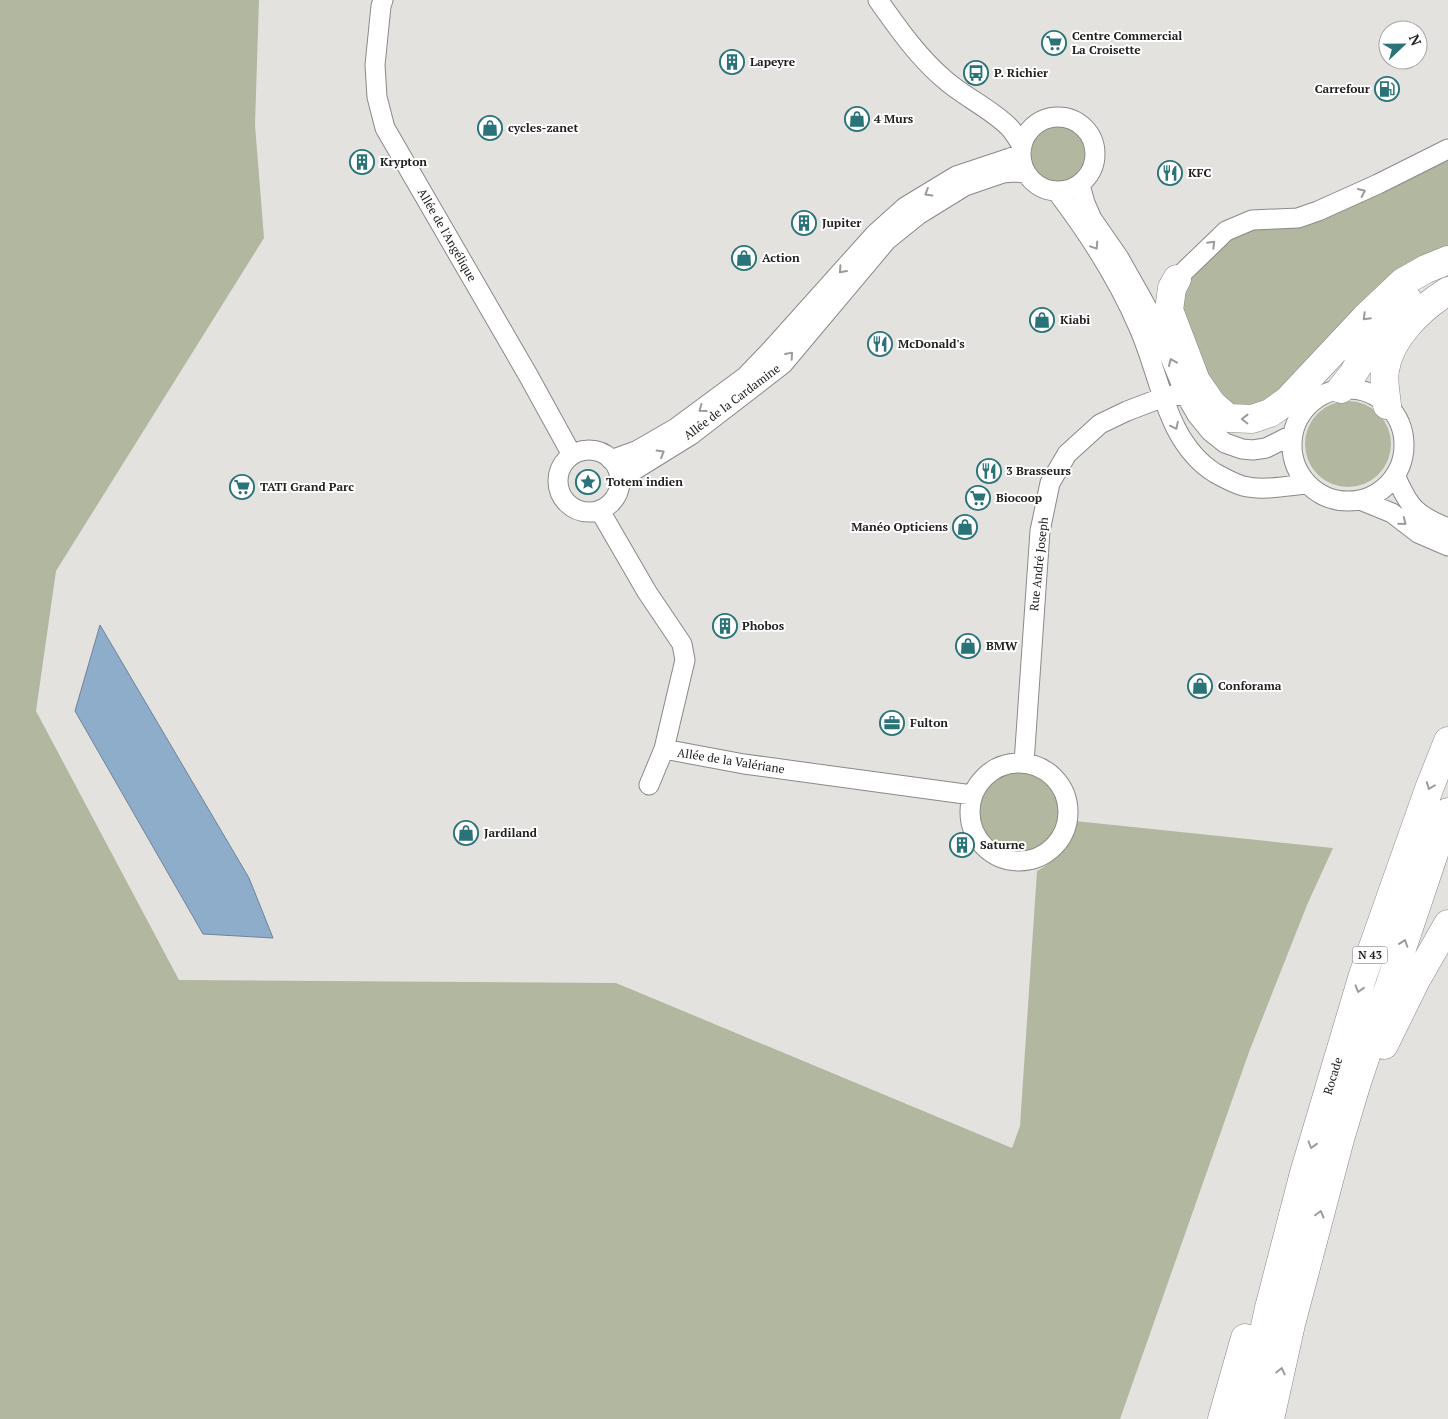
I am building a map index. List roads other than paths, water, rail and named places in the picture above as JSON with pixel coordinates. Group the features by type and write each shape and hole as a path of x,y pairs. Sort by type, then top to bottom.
{"highway":[{"path":"1177,279 1172,288 1169,310 1196,381 1212,404 1228,418 1252,419 1270,413 1287,401 1365,318 1403,282 1426,269 1448,260"},
{"path":"1341,388 1353,374 1391,316 1418,290 1448,271"},
{"path":"1387,405 1384,372 1389,352 1400,335 1430,302 1448,291"},
{"name":"Rocade","path":"1245,1419 1268,1308 1304,1173 1363,975 1448,741"},
{"name":"N 43","path":"1270,1419 1291,1324 1357,1082 1448,812"},
{"path":"1340,1140 1416,980 1448,924"},
{"path":"1221,1419 1278,1224 1304,1173"}],"street":[{"name":"Allée de l'Angélique","path":"384,0 381,6 375,65 377,97 385,128 528,375 572,455"},
{"path":"878,0 907,40 932,69 1009,127 1021,150 1022,164 1026,174 1034,183 1045,189 1057,192 1069,190 1080,185 1089,176 1096,152 1089,132 1076,121 1052,117 1036,124 1027,133 1021,150 1010,158 956,176 905,207 881,237"},
{"path":"989,111 1036,124"},
{"path":"1158,328 1155,306 1161,292 1226,231 1252,220 1298,218 1318,211 1370,188 1448,149"},
{"path":"881,237 965,186 1003,173 1026,174"},
{"path":"1080,185 1092,219 1119,258 1158,328 1186,396 1197,415 1210,431 1225,443 1242,449 1253,450 1266,448 1292,435"},
{"path":"1057,192 1071,210 1125,296 1140,330 1172,420 1182,440 1194,456 1210,470 1226,480 1243,486 1261,488 1307,484"},
{"name":"Allée de la Cardamine","path":"611,460 636,450 676,428 746,377 881,237"},
{"name":"Allée de la Cardamine","path":"620,478 691,435 783,364 881,237"},
{"path":"1341,388 1354,388 1378,397 1387,405 1397,417 1402,431 1404,446 1402,461 1396,475 1389,484 1371,496 1360,500 1346,501 1331,499 1318,493 1307,484 1297,469 1292,453 1292,435 1296,421 1314,399 1327,392 1341,388"},
{"name":"Rue André Joseph","path":"1024,763 1040,531 1050,483 1067,454 1100,424 1164,397 1173,395 1186,396"},
{"path":"588,450 605,455 611,460 620,478 619,489 615,498 608,506 600,511 590,513 579,511 563,499 559,490 558,479 565,461 572,455 588,450"},
{"path":"1396,475 1406,498 1417,512 1428,520 1448,528"},
{"path":"1360,500 1392,513 1418,533 1448,546"},
{"name":"Allée de la Valériane","path":"600,511 647,592 682,644 685,660 664,749 744,764 972,795"},
{"path":"649,785 664,749"},
{"path":"1024,763 1040,767 1053,776 1063,789 1068,805 1068,822 1062,837 1052,850 1038,858 1022,862 1006,861 991,854 979,842 972,828 969,812 972,795 980,781 992,770 1008,764 1024,763"}],"water":[{"path":"100,625 249,878 273,938 203,934 75,711"}],"place":[{"name":"Centre Commercial La Croisette","path":"1054,43"},
{"name":"Lapeyre","path":"732,62"},
{"name":"P. Richier","path":"976,73"},
{"name":"Carrefour","path":"1387,89"},
{"name":"4 Murs","path":"857,119"},
{"name":"cycles-zanet","path":"490,128"},
{"name":"Krypton","path":"362,162"},
{"name":"KFC","path":"1170,173"},
{"name":"Jupiter","path":"804,223"},
{"name":"Action","path":"744,258"},
{"name":"Kiabi","path":"1042,320"},
{"name":"McDonald's","path":"880,344"},
{"name":"3 Brasseurs","path":"989,471"},
{"name":"Totem indien","path":"588,482"},
{"name":"TATI Grand Parc","path":"242,487"},
{"name":"Biocoop","path":"978,498"},
{"name":"Manéo Opticiens","path":"965,527"},
{"name":"Phobos","path":"725,626"},
{"name":"BMW","path":"968,646"},
{"name":"Conforama","path":"1200,686"},
{"name":"Fulton","path":"892,723"},
{"name":"Jardiland","path":"466,833"},
{"name":"Saturne","path":"962,845"}]}
